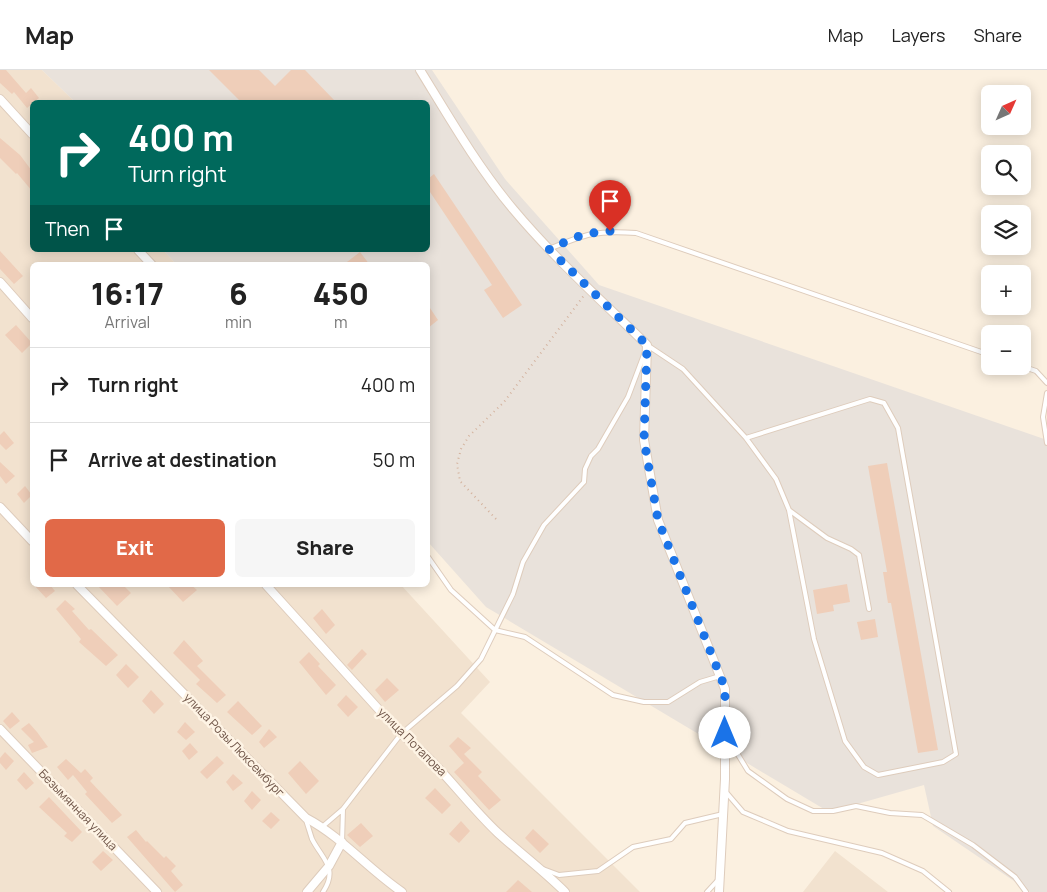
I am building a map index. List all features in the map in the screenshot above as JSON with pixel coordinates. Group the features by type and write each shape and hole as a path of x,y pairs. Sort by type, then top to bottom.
{"street":[{"path":"420,70 484,172 513,209 549,249 647,345 644,440 658,520 725,688 725,791 720,891"},
{"path":"0,99 30,132"},
{"path":"140,252 149,262"},
{"path":"0,282 30,316"},
{"path":"0,507 30,539"},
{"name":"улица Розы Люксембург","path":"79,587 306,818 342,842 384,881 402,892"},
{"name":"улица Потапова","path":"268,587 401,734 422,749 498,833 541,868 565,892"},
{"name":"Безымянная улица","path":"0,729 157,892"},
{"path":"307,892 329,866 342,842"}],"lane":[{"path":"549,249 584,234 610,231 636,233 981,353"},
{"path":"322,827 343,809 401,734 457,686 482,659 513,594 523,562 544,525 584,482 585,469 591,456 598,448 628,397 647,345 683,369 746,438 776,479 789,510 814,639 845,741 864,767 878,775 943,762 956,754 898,428 884,403 870,399 746,438"},
{"path":"1031,370 1036,372 1047,383"},
{"path":"1047,393 1043,417 1047,443"},
{"path":"789,510 827,538 851,549 859,555 869,609"},
{"path":"430,561 451,590 495,630 525,637 613,695 644,702 668,702 700,682 720,675"},
{"path":"725,733 748,771 787,799 813,811 833,811 856,806 890,813 922,815 973,845 1015,877 1026,892"},
{"path":"725,791 743,812 788,831 882,853 923,871 949,892"},
{"path":"342,842 343,809"},
{"path":"541,868 559,875 598,871 633,846 671,839 685,823 724,814"},
{"path":"306,818 312,839 329,866 329,883 323,892"},
{"path":"707,892 720,877"}],"path":[{"path":"496,519 460,481 457,464 461,449 469,436 504,402 589,288"}],"shaded area":[{"path":"0,70 42,70 73,100 30,100 30,252 165,252 174,262 30,262 30,587 403,587 490,682 461,713 640,892 0,892"},
{"path":"42,70 432,70 505,179 599,285 1047,440 1047,892 1030,892 933,826 924,785 829,812 486,607 430,544 430,262 174,262 165,252 430,252 430,100 73,100"},
{"path":"835,851 888,892 803,892"}],"building":[{"path":"0,70 6,70 26,93 31,88 39,98 30,100 30,106 27,108 14,92 12,94 0,83"},
{"path":"209,70 259,70 275,86 291,70 305,70 334,100 239,100"},
{"path":"0,138 20,155 30,168 30,189 17,173 0,158"},
{"path":"434,174 522,305 503,318 484,290 492,285 430,192 430,177"},
{"path":"0,251 23,276 14,284 0,269"},
{"path":"360,252 368,262 347,262"},
{"path":"430,308 438,320 430,326"},
{"path":"16,325 30,341 30,345 22,353 5,335"},
{"path":"4,431 14,443 6,450 0,444 0,435"},
{"path":"0,462 15,476 6,484 0,476"},
{"path":"887,463 938,750 918,753 891,603 888,603 883,572 887,572 868,466"},
{"path":"25,486 30,492 30,497 24,503 17,494"},
{"path":"847,584 850,602 833,605 834,611 817,614 813,590"},
{"path":"36,587 52,587 55,591 46,598"},
{"path":"99,587 125,587 131,593 117,606"},
{"path":"169,587 193,587 197,590 183,602"},
{"path":"65,600 75,609 72,611 89,630 91,629 118,655 106,666 79,642 81,639 56,609"},
{"path":"322,609 335,625 326,634 313,618"},
{"path":"875,619 878,637 861,640 857,622"},
{"path":"184,640 203,661 197,666 226,695 217,703 196,684 200,680 173,653"},
{"path":"362,649 367,654 352,670 347,665"},
{"path":"309,652 320,664 318,666 336,685 326,695 299,662"},
{"path":"126,664 139,677 128,688 116,675"},
{"path":"387,678 399,690 385,702 375,690"},
{"path":"151,690 164,704 154,714 142,701"},
{"path":"346,695 358,707 348,717 337,705"},
{"path":"238,701 262,726 252,735 227,712"},
{"path":"12,712 20,721 10,729 3,721"},
{"path":"185,722 195,732 186,740 177,732"},
{"path":"29,723 48,747 32,753 28,745 34,742 21,729"},
{"path":"269,729 277,737 264,748 259,742"},
{"path":"458,737 471,748 464,754 482,772 478,776 501,800 489,810 454,772 464,763 449,746"},
{"path":"190,743 198,752 189,760 182,751"},
{"path":"5,752 14,761 6,770 0,763 0,758"},
{"path":"217,756 224,763 207,779 200,772"},
{"path":"66,759 81,773 85,769 93,778 90,781 122,815 112,823 85,794 87,792 73,775 68,780 57,767"},
{"path":"300,761 319,781 306,794 288,773"},
{"path":"24,772 34,783 26,790 17,780"},
{"path":"233,774 243,783 233,791 226,782"},
{"path":"435,788 451,805 442,814 425,798"},
{"path":"252,791 261,800 252,810 244,801"},
{"path":"49,797 82,832 72,842 64,836 67,833 39,807"},
{"path":"271,812 280,820 271,829 262,821"},
{"path":"461,821 470,831 459,843 449,834"},
{"path":"361,823 373,836 360,847 347,835"},
{"path":"533,829 549,844 540,853 525,838"},
{"path":"136,830 146,842 164,858 166,856 176,866 171,871 183,885 175,892 127,837"},
{"path":"103,851 113,860 101,871 92,862"},
{"path":"518,880 532,892 506,892"}],"route":[{"path":"610,231 584,234 549,249 647,345 644,440 658,520 725,688 725,733"}]}
